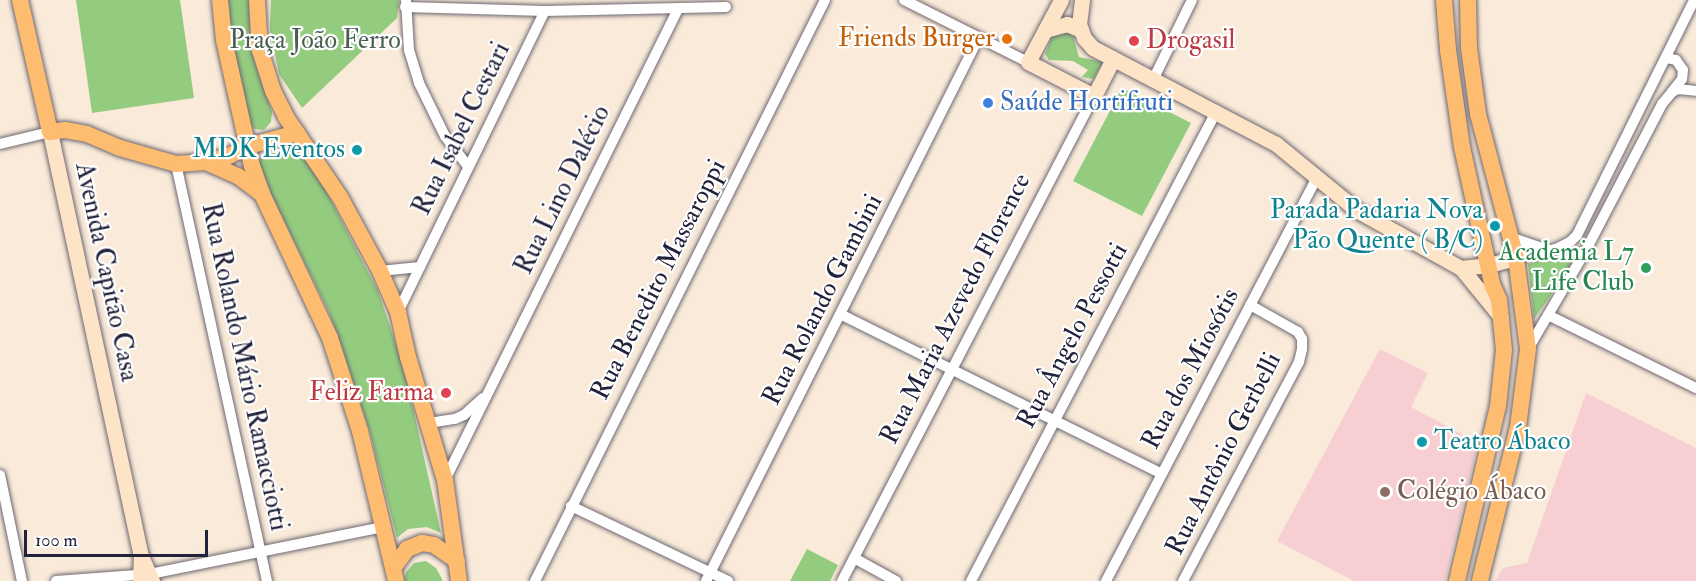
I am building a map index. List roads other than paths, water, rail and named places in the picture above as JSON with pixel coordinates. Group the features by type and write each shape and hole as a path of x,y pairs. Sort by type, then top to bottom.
{"main road":[{"name":"Avenida Capitão Casa","path":"20,0 50,132"},
{"path":"220,0 224,40 248,146 262,194 330,338 360,431 395,574"},
{"path":"257,0 257,32 264,69 279,105 340,197 380,271 398,312 408,357 445,480 459,581"},
{"path":"1444,0 1448,50 1462,147 1501,317 1504,350 1498,406 1457,581"},
{"path":"1468,0 1469,48 1478,114 1516,258 1528,349 1518,427 1480,581"},
{"path":"50,132 65,130 87,134 120,148 176,164 206,162 229,156 248,146 297,133"},
{"path":"206,162 237,176 262,194"},
{"path":"395,574 407,549 422,543 434,545 457,561"}],"street":[{"name":"Rua Benedito Massaroppi","path":"535,581 825,0"},
{"path":"904,0 1094,96"},
{"path":"1028,62 1061,0"},
{"path":"1153,80 1192,0"},
{"path":"1083,2 1078,19 1081,30 1093,48 1276,144 1375,222 1461,268 1501,317"},
{"path":"468,166 445,136 419,83 409,50 405,4 545,11 726,7"},
{"path":"1461,268 1489,265 1548,250 1570,242 1580,231 1694,5"},
{"name":"Rua Lino Dalécio","path":"445,480 678,9"},
{"name":"Rua Isabel Cestari","path":"398,312 545,11"},
{"path":"1045,30 1067,24 1081,30"},
{"name":"Rua Rolando Gambini","path":"709,576 842,315 978,39"},
{"name":"Rua Maria Azevedo Florence","path":"842,581 1113,58"},
{"path":"1528,349 1585,252 1662,104 1682,79 1683,69 1676,60 1666,58"},
{"path":"1672,92 1683,89 1696,92"},
{"name":"Rua Ângelo Pessotti","path":"971,581 1216,112"},
{"path":"0,144 50,132"},
{"name":"Avenida Capitão Casa","path":"50,132 145,578"},
{"name":"Rua Rolando Mário Ramacciotti","path":"176,164 267,581"},
{"name":"Rua dos Miosótis","path":"1106,581 1317,178"},
{"path":"1510,237 1548,250"},
{"path":"380,271 420,267"},
{"name":"Rua Antônio Gerbelli","path":"1183,581 1299,362 1302,339 1298,332 1250,305"},
{"path":"842,315 1162,474"},
{"path":"1548,315 1696,388"},
{"name":"Rua Lino Dalécio","path":"429,423 464,415 489,391"},
{"path":"0,475 22,581"},
{"path":"571,506 709,576 728,581"},
{"path":"56,581 145,578 384,527"},
{"path":"854,558 896,581"}],"place":[{"name":"Friends Burger","path":"1007,39"},
{"name":"Drogasil","path":"1134,41"},
{"name":"Saúde Hortifruti","path":"988,103"},
{"name":"MDK Eventos","path":"357,150"},
{"name":"Parada Padaria Nova Pão Quente ( B/C)","path":"1495,226"},
{"name":"Academia L7 Life Club","path":"1646,268"},
{"name":"Feliz Farma","path":"446,393"},
{"name":"Teatro Ábaco","path":"1422,442"},
{"name":"Colégio Ábaco","path":"1385,492"}],"park label":[{"name":"Praça João Ferro","path":"315,41"}]}
